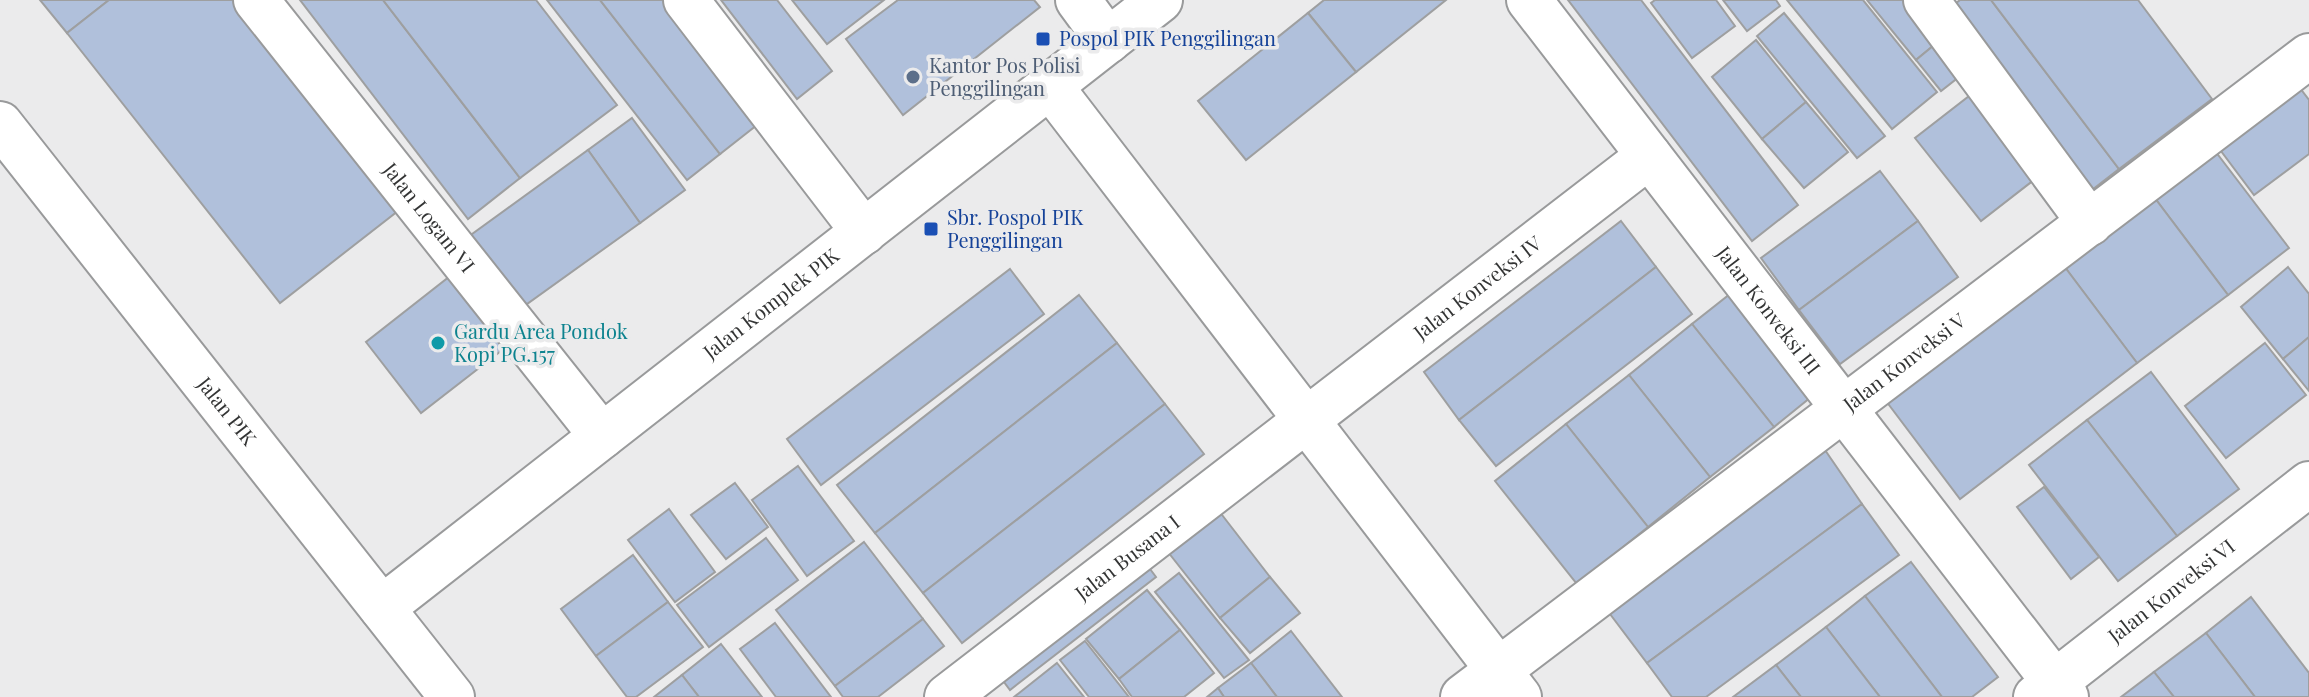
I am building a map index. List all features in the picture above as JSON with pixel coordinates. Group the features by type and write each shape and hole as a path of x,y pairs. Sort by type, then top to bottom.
{"street":[{"name":"Jalan Logam VI","path":"256,0 602,436"},
{"path":"686,0 864,232"},
{"path":"1078,0 1108,41"},
{"name":"Jalan Komplek PIK","path":"382,608 1160,0"},
{"name":"Jalan Konveksi III","path":"1529,0 1843,409 2052,692"},
{"path":"1926,0 2090,223"},
{"name":"Jalan Konveksi V","path":"1463,697 1509,683 1843,409 2309,56"},
{"path":"1050,86 1509,683"},
{"name":"Jalan PIK","path":"0,124 452,697"},
{"name":"Jalan Konveksi IV","path":"1308,420 1649,156"},
{"name":"Jalan Busana I","path":"947,697 1308,420"},
{"name":"Jalan Konveksi VI","path":"2052,692 2302,503"}],"building":[{"path":"40,0 109,0 67,33"},
{"path":"109,0 240,0 403,207 280,303 67,33"},
{"path":"300,0 383,0 520,178 468,219"},
{"path":"383,0 536,0 617,105 520,178"},
{"path":"547,0 600,0 720,154 687,180"},
{"path":"600,0 675,0 766,118 720,154"},
{"path":"721,0 777,0 832,71 797,99"},
{"path":"792,0 884,0 827,44"},
{"name":"Kantor Pos Polisi Penggilingan","path":"898,0 1034,0 1040,7 903,115 846,39"},
{"path":"1324,0 1446,0 1356,72 1308,13"},
{"path":"1568,0 1641,0 1798,205 1752,241"},
{"path":"1655,0 1716,0 1735,26 1692,58 1651,3"},
{"path":"1723,0 1776,0 1780,6 1747,31"},
{"path":"1787,0 1863,0 1937,92 1892,129"},
{"path":"1867,0 1905,0 1939,41 1916,60"},
{"path":"1960,0 1991,0 2119,169 2088,193 1950,8"},
{"path":"1991,0 2138,0 2212,99 2119,169"},
{"path":"1308,13 1356,72 1246,160 1198,101"},
{"path":"1784,13 1885,136 1857,158 1757,36"},
{"path":"1756,40 1806,102 1762,139 1712,77"},
{"path":"1939,41 1964,73 1941,91 1916,60"},
{"path":"2290,75 2309,100 2309,154 2254,195 2209,135"},
{"path":"1973,93 2039,176 1981,221 1915,138"},
{"path":"1806,102 1848,152 1804,188 1762,139"},
{"path":"632,118 685,190 640,223 588,150"},
{"path":"2209,143 2289,248 2228,295 2148,189"},
{"path":"588,150 640,223 520,309 468,237"},
{"path":"1880,171 1918,221 1799,310 1761,258"},
{"path":"2148,189 2228,295 2137,363 2058,258"},
{"path":"1621,221 1656,267 1459,420 1424,372"},
{"path":"1918,221 1958,277 1840,364 1799,310"},
{"path":"2058,258 2137,363 1960,499 1880,393"},
{"path":"1656,267 1692,314 1496,466 1459,420"},
{"path":"2288,267 2309,294 2309,337 2283,359 2241,307"},
{"path":"1010,269 1044,314 821,485 787,439"},
{"name":"Gardu Area Pondok Kopi PG.157","path":"454,273 510,344 421,413 366,342"},
{"path":"1730,294 1811,397 1774,427 1692,324"},
{"path":"1079,295 1117,343 875,533 837,485"},
{"path":"1692,324 1774,427 1710,477 1629,375"},
{"path":"2309,337 2309,391 2283,359"},
{"path":"1117,343 1165,404 923,593 875,533"},
{"path":"2265,343 2306,395 2226,458 2185,406"},
{"path":"2151,372 2239,489 2177,536 2087,420"},
{"path":"1629,375 1710,477 1648,527 1566,424"},
{"path":"1165,404 1204,454 962,643 923,593"},
{"path":"2087,420 2177,536 2118,581 2029,465"},
{"path":"1566,424 1648,527 1577,584 1495,481"},
{"path":"1825,450 1862,504 1647,663 1607,610"},
{"path":"798,466 854,541 807,576 752,500"},
{"path":"735,483 768,527 726,559 691,515"},
{"path":"2044,487 2099,557 2071,579 2017,507"},
{"path":"1862,504 1899,555 1706,697 1672,697 1647,663"},
{"path":"669,509 715,572 675,602 628,540"},
{"path":"1219,511 1270,577 1220,618 1168,552"},
{"path":"766,538 798,580 709,647 677,605"},
{"path":"864,542 923,619 835,686 776,610"},
{"path":"633,555 668,602 596,656 561,609"},
{"path":"1141,557 1156,577 1010,690 995,670"},
{"path":"1911,562 1998,677 1972,697 1942,697 1865,596"},
{"path":"1179,573 1249,660 1224,678 1155,592"},
{"path":"1270,577 1300,613 1250,653 1220,618"},
{"path":"1147,590 1180,630 1119,679 1086,639"},
{"path":"1865,596 1942,697 1880,697 1826,627"},
{"path":"2251,597 2309,673 2309,697 2255,697 2206,633"},
{"path":"668,602 703,647 636,697 627,697 596,656"},
{"path":"923,619 944,646 878,697 843,697 835,686"},
{"path":"775,623 831,697 776,697 740,649"},
{"path":"1826,627 1880,697 1801,697 1776,665"},
{"path":"1180,630 1214,673 1184,697 1132,697 1119,679"},
{"path":"1291,631 1342,697 1277,697 1251,663"},
{"path":"2206,633 2255,697 2174,697 2154,672"},
{"path":"1085,641 1129,697 1089,697 1060,660"},
{"path":"721,644 762,697 699,697 682,675"},
{"path":"1057,663 1084,697 1014,697"},
{"path":"1251,663 1277,697 1224,697 1218,688"},
{"path":"1776,665 1801,697 1733,697"},
{"path":"2154,672 2174,697 2121,697"},
{"path":"682,675 699,697 654,697"},
{"path":"1218,688 1224,697 1207,697"}],"place":[{"name":"Pospol PIK Penggilingan","path":"1043,39"},
{"name":"Kantor Pos Polisi Penggilingan","path":"913,77"},
{"name":"Sbr. Pospol PIK Penggilingan","path":"931,229"},
{"name":"Gardu Area Pondok Kopi PG.157","path":"438,343"}]}
